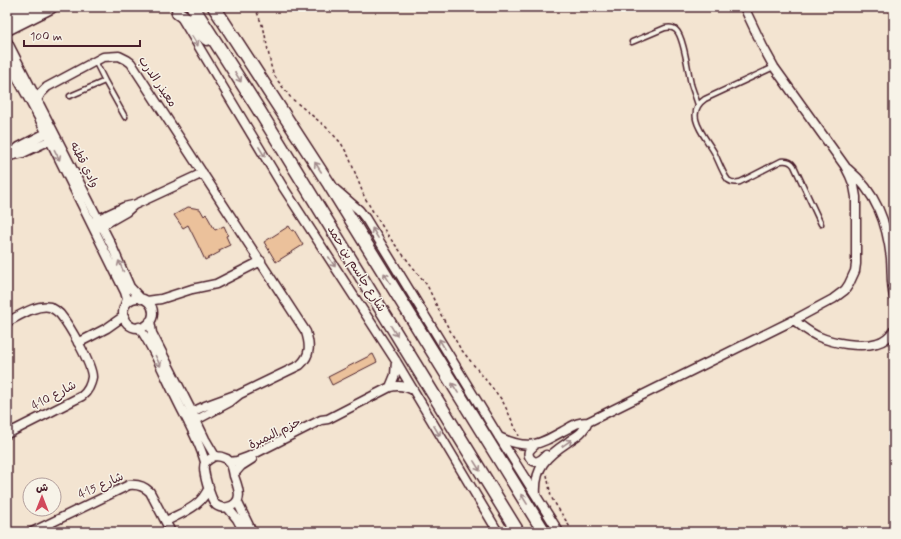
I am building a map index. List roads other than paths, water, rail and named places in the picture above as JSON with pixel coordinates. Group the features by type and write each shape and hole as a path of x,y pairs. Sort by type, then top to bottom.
{"main road":[{"path":"7,17 25,7"},
{"path":"7,29 51,7"},
{"name":"شارع جاسم بن حمد","path":"193,7 220,48 518,532"},
{"name":"شارع جاسم بن حمد","path":"214,7 329,184 544,532"},
{"path":"177,10 208,40 220,48"}],"street":[{"path":"499,437 520,445 536,444 547,440 576,423 588,422 794,320 839,295 849,284 855,271 856,264 856,197 854,186 845,166 774,67 744,7"},
{"name":"شارع جاسم بن حمد","path":"177,10 283,187 396,361 498,532"},
{"name":"وادي قطنه","path":"7,41 37,100 49,131"},
{"name":"معيذر الدرب","path":"37,100 47,87 95,60 103,57 119,56 128,60 261,261 306,332 309,351 305,361 300,365 240,394 224,405 191,418"},
{"name":"وادي قطنه","path":"7,59 49,131 96,224 125,292 127,299 126,305"},
{"path":"29,85 47,87"},
{"path":"8,157 19,147 49,131"},
{"path":"8,157 23,153 53,139"},
{"path":"845,166 870,192 881,214 889,248 894,297"},
{"path":"96,224 126,206 134,205 203,173"},
{"name":"شارع جاسم بن حمد","path":"329,184 359,210 366,219 499,437 559,532"},
{"name":"وادي قطنه","path":"96,224 111,244 130,287 144,300"},
{"path":"150,321 139,327 133,327 128,324 124,319 123,312 128,302 134,299 144,300 168,297 192,289 216,284 261,261"},
{"path":"168,297 153,313 150,321 152,333 191,418 205,462 204,472 212,498 216,505"},
{"path":"144,300 151,306 153,313"},
{"name":"شارع 410","path":"7,322 36,308 50,307 56,310 78,343 90,367 92,380 87,392 76,400 7,434"},
{"path":"78,343 107,328 124,316"},
{"path":"794,320 817,336 832,341 859,345 876,344 886,339 894,330"},
{"path":"107,328 128,324"},
{"path":"139,327 191,418 215,456"},
{"path":"396,361 396,371 390,387 400,386 413,390"},
{"name":"حزم البمبرة","path":"229,462 258,454 323,424 328,419 390,387"},
{"path":"536,497 536,480 545,460 554,451 580,433 588,422"},
{"path":"536,444 529,452 529,457 534,461 540,460 548,453 554,451"},
{"name":"حزم البمبرة","path":"234,474 244,464 258,454"},
{"path":"197,505 216,505 222,508 228,508 234,505 239,494 229,462 223,457 215,456 205,462"},
{"name":"شارع 415","path":"32,532 129,485 135,484 141,485 150,492 171,532"},
{"path":"166,521 197,505 209,487"},
{"path":"237,501 252,532"},
{"path":"228,508 237,519 244,532"}],"lane":[{"path":"632,42 665,28 669,27 676,29 684,48 693,90 698,104"},
{"path":"95,60 125,117"},
{"path":"774,67 705,99 698,104 695,113 696,117 699,127 729,181 737,183 781,162 789,161 794,166 821,224"},
{"path":"70,96 105,81"}]}
